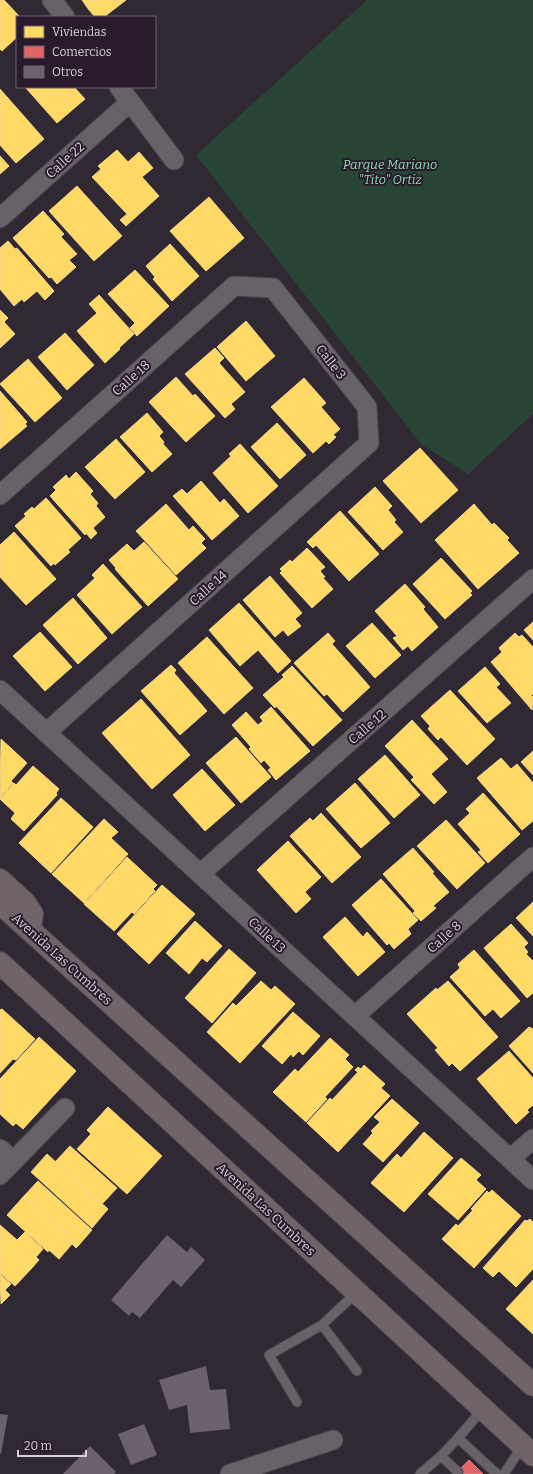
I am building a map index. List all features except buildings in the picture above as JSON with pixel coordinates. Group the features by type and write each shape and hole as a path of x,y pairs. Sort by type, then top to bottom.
{"highway":[{"path":"0,880 24,902 32,914 30,930"},
{"name":"Avenida Las Cumbres","path":"0,902 533,1385"},
{"name":"Avenida Las Cumbres","path":"0,963 528,1450"}],"street":[{"path":"52,0 64,16"},
{"path":"120,88 174,160"},
{"name":"Calle 22","path":"0,218 130,102"},
{"name":"Calle 18","path":"0,495 234,286 273,288"},
{"name":"Calle 3","path":"273,288 367,407 369,443"},
{"name":"Calle 14","path":"46,733 369,443"},
{"name":"Calle 12","path":"200,874 533,580"},
{"name":"Calle 13","path":"0,690 533,1180"},
{"name":"Calle 8","path":"355,1016 533,857"},
{"path":"0,1175 7,1155 64,1108"},
{"path":"510,1159 533,1139"},
{"path":"230,1474 333,1440"}],"lane":[{"path":"297,1402 270,1356 322,1325 357,1292"},
{"path":"322,1325 357,1371"},
{"path":"420,1474 441,1456 483,1409"},
{"path":"458,1438 498,1474"},
{"path":"504,1474 528,1450"},
{"path":"441,1456 458,1472"}],"green space":[{"name":"Parque Mariano \"Tito\" Ortiz","path":"367,0 533,0 533,414 468,474 421,444 196,155"}]}
